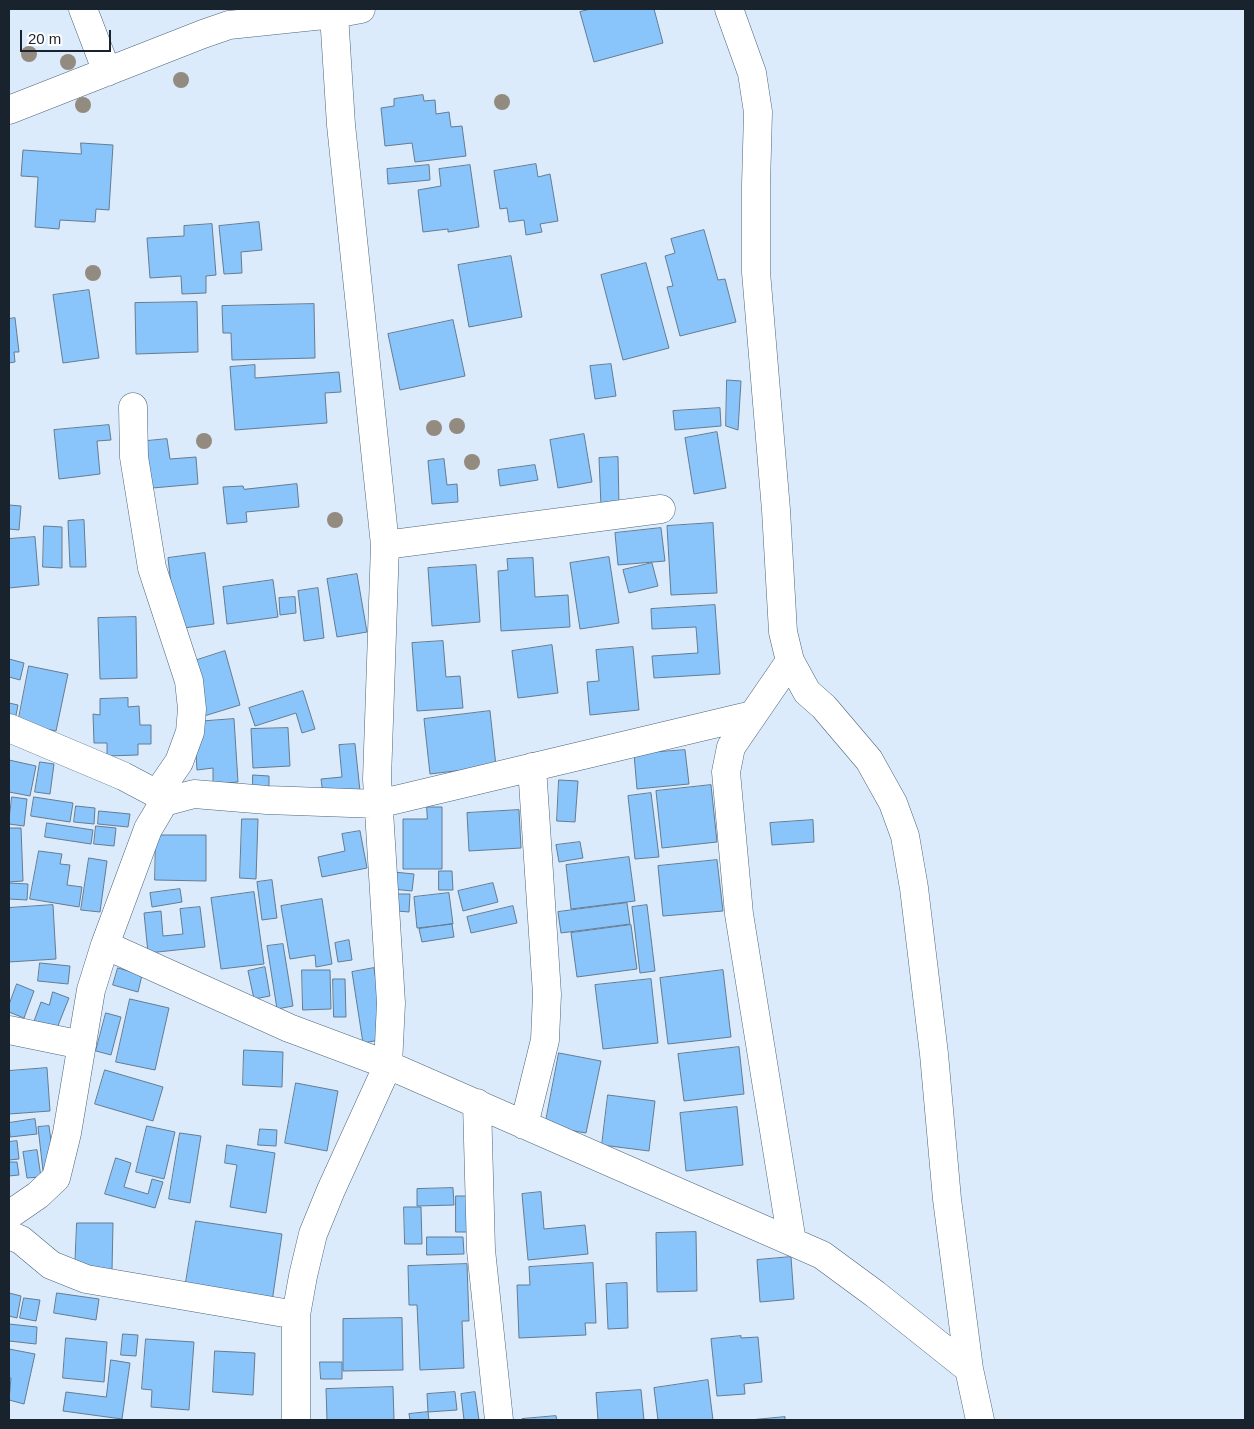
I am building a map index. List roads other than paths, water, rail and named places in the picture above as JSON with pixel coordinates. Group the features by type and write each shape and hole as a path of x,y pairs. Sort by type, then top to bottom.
{"street":[{"path":"83,9 107,72"},
{"path":"9,110 204,34 227,17 334,14 361,9"},
{"path":"729,9 752,73 758,112 756,272 776,510 783,632 790,661 807,692 824,707 869,760 893,803 905,836 914,888 934,1054 947,1199 970,1369 980,1420"},
{"path":"296,1420 296,1315 303,1276 313,1234 388,1065 391,1003 377,779 385,545 341,125 334,14"},
{"path":"9,1215 38,1195 56,1178 67,1133 91,990 105,945 148,829 190,732 192,709 189,681 152,568 134,457 133,407"},
{"path":"385,545 661,509"},
{"path":"790,661 731,747 726,772 739,914 792,1242"},
{"path":"9,728 123,776 161,798 194,794 267,800 378,804 752,715"},
{"path":"524,1125 545,1040 547,994 532,767"},
{"path":"105,945 289,1028 388,1065 822,1255 970,1369"},
{"path":"9,1030 82,1045"},
{"path":"477,1103 481,1250 499,1420"},
{"path":"9,1235 21,1240 51,1265 86,1279 296,1315"}]}
